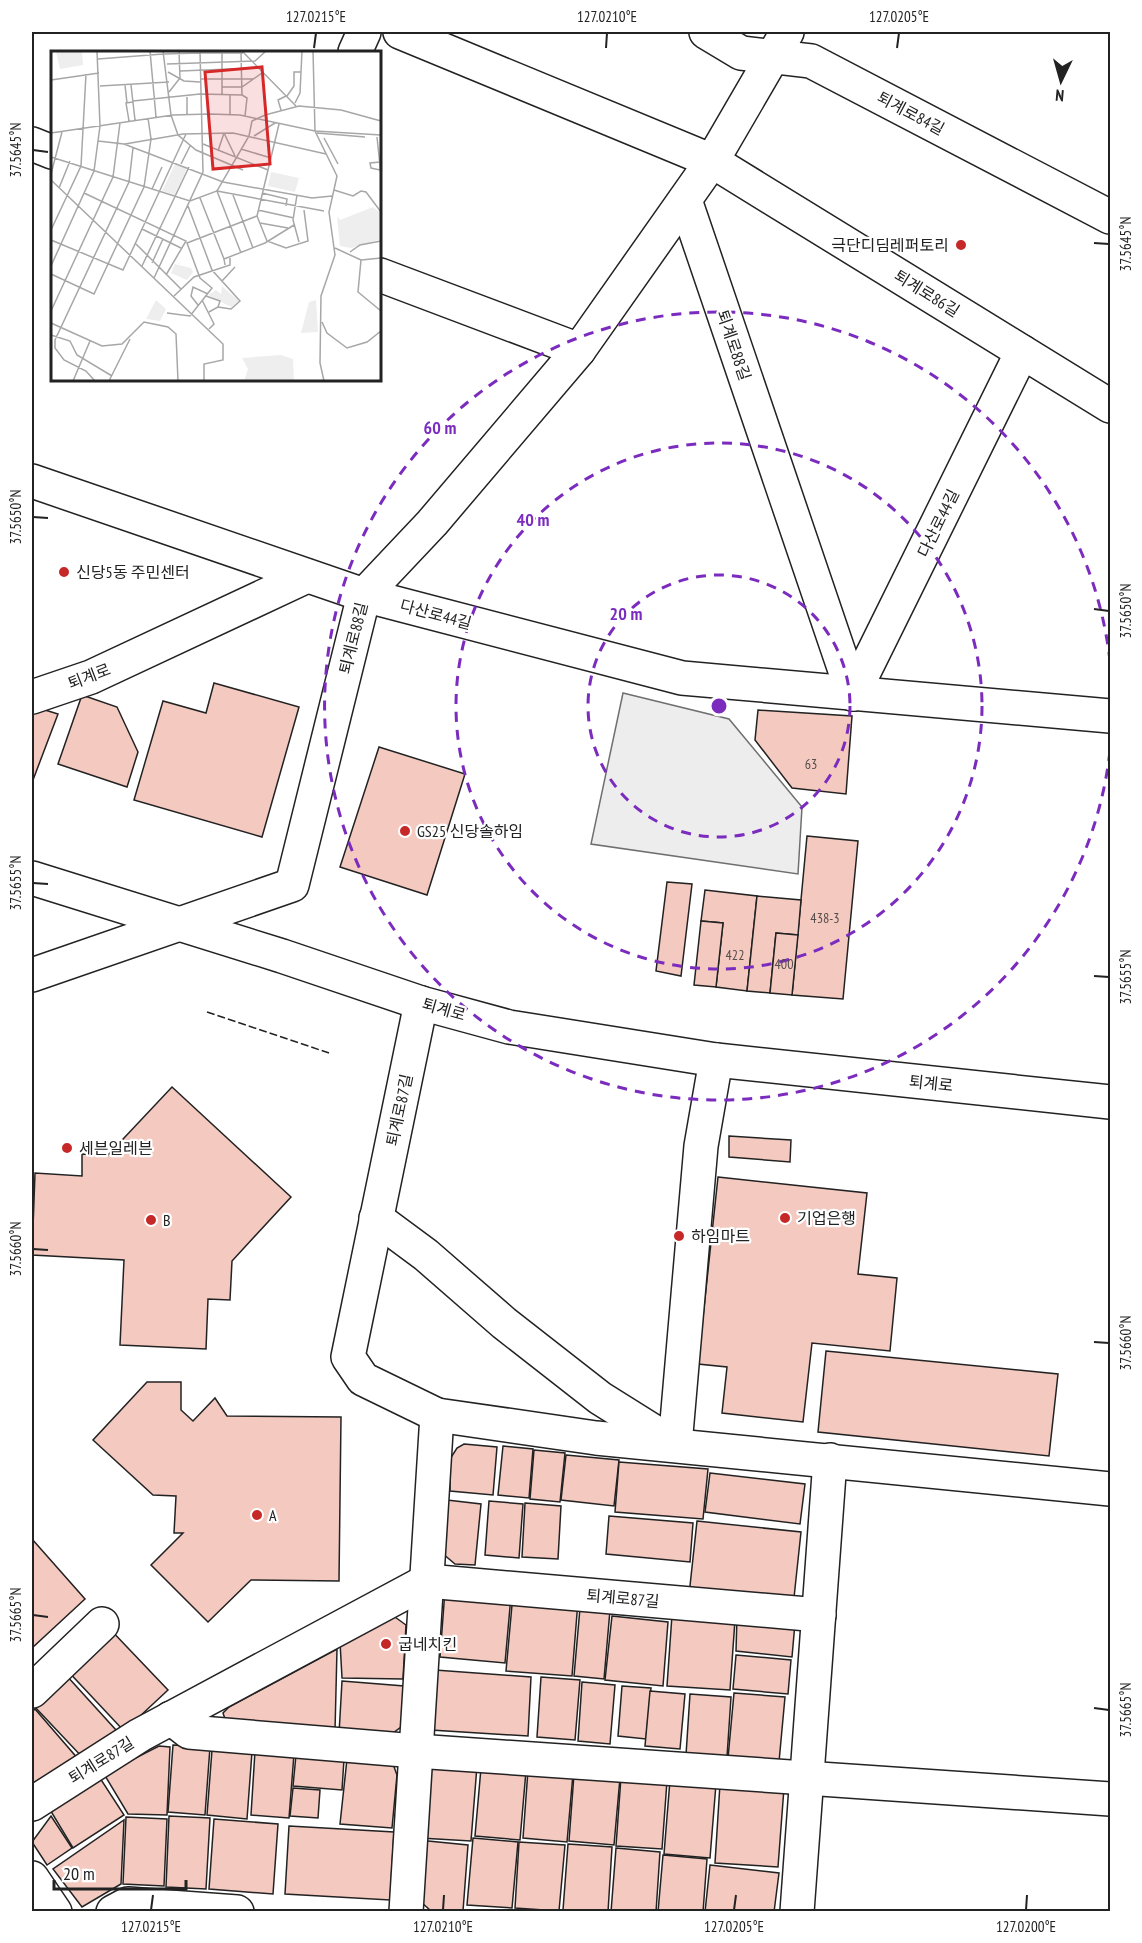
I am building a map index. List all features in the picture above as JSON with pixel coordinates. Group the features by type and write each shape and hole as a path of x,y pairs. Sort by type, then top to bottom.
{"street":[{"path":"355,51 364,32"},
{"path":"400,32 712,161"},
{"name":"퇴계로84길","path":"706,32 741,53 780,45 1110,217"},
{"name":"퇴계로88길","path":"181,924 292,885 364,595 432,523 579,350 712,161 780,45"},
{"path":"32,144 51,152"},
{"name":"퇴계로86길","path":"712,161 1110,406"},
{"name":"퇴계로88길","path":"685,200 853,694"},
{"path":"381,274 579,350"},
{"name":"다산로44길","path":"853,694 1022,352"},
{"name":"다산로44길","path":"32,481 364,595 682,678 1110,716"},
{"name":"퇴계로","path":"32,696 91,677 307,576"},
{"name":"퇴계로","path":"32,878 421,1002 508,1027 716,1060 1110,1102"},
{"path":"32,975 181,924"},
{"name":"퇴계로87길","path":"421,1002 348,1357 363,1379 437,1415 596,1438 1110,1490"},
{"path":"675,1445 701,1146 716,1060"},
{"name":"퇴계로87길","path":"376,1218 426,1255 504,1323 600,1398 675,1445"},
{"path":"406,1911 437,1415"},
{"path":"797,1911 830,1460"},
{"name":"퇴계로87길","path":"32,1804 171,1718 427,1581 819,1615"},
{"path":"32,1690 102,1624"},
{"path":"171,1718 189,1732 416,1751 1110,1799"},
{"path":"32,1878 55,1911"},
{"path":"113,1911 128,1904 237,1911"}],"shaded area":[{"path":"623,693 729,719 802,807 798,874 591,844"}],"building":[{"path":"214,683 299,707 262,837 134,800 163,701 206,713"},
{"path":"82,695 117,707 138,752 127,787 58,764"},
{"path":"45,710 58,714 32,780 32,714"},
{"path":"758,710 852,716 846,794 792,788 755,740"},
{"path":"379,747 465,774 427,895 340,867"},
{"path":"807,836 858,841 843,999 792,995"},
{"path":"667,882 692,884 681,976 656,971"},
{"path":"705,890 757,896 747,991 716,987 723,923 701,921"},
{"path":"757,896 801,900 798,935 776,933 770,993 747,991"},
{"path":"701,921 723,923 716,987 694,985"},
{"path":"776,933 798,935 792,995 770,993"},
{"name":"B","path":"172,1087 291,1197 232,1261 230,1300 208,1299 206,1349 120,1345 124,1260 32,1255 35,1173 82,1176 82,1154 108,1155"},
{"path":"729,1136 791,1140 790,1162 729,1157"},
{"path":"718,1177 867,1193 858,1274 897,1278 890,1351 812,1343 803,1422 722,1413 727,1367 698,1364"},
{"path":"826,1351 1058,1374 1049,1456 818,1432"},
{"name":"A","path":"147,1382 181,1382 181,1410 193,1421 215,1398 227,1416 341,1417 339,1581 251,1580 208,1622 151,1565 183,1533 174,1533 176,1496 153,1495 93,1440"},
{"path":"464,1444 497,1447 493,1495 450,1491 450,1459 457,1448"},
{"path":"503,1446 533,1449 529,1498 498,1495"},
{"path":"534,1450 565,1453 560,1502 530,1499"},
{"path":"566,1455 619,1460 614,1506 561,1500"},
{"path":"619,1462 708,1469 703,1519 615,1512"},
{"path":"710,1473 805,1484 800,1524 705,1512"},
{"path":"447,1500 481,1504 475,1565 455,1564 442,1553"},
{"path":"489,1501 523,1504 519,1558 485,1555"},
{"path":"525,1503 561,1506 558,1559 522,1557"},
{"path":"609,1516 693,1523 690,1562 606,1554"},
{"path":"697,1521 801,1532 793,1607 689,1595"},
{"path":"32,1539 85,1599 32,1648"},
{"path":"445,1590 511,1596 505,1663 440,1657"},
{"path":"513,1594 578,1601 572,1676 506,1671"},
{"path":"580,1608 610,1610 604,1679 574,1676"},
{"path":"388,1612 406,1625 403,1679 342,1678 340,1642"},
{"path":"672,1615 735,1620 730,1690 667,1686"},
{"path":"612,1616 668,1622 663,1686 605,1680"},
{"path":"737,1616 795,1623 792,1657 736,1651"},
{"path":"107,1626 168,1690 124,1731 64,1667"},
{"path":"337,1649 335,1731 225,1719 223,1713 229,1707"},
{"path":"736,1655 791,1660 788,1694 733,1689"},
{"path":"435,1670 531,1677 528,1736 431,1730"},
{"path":"66,1675 116,1730 84,1759 34,1706"},
{"path":"541,1677 580,1680 575,1740 537,1737"},
{"path":"342,1681 404,1686 401,1727 386,1738 339,1734"},
{"path":"582,1682 615,1685 610,1744 578,1741"},
{"path":"622,1686 651,1688 646,1739 618,1736"},
{"path":"650,1691 685,1694 680,1749 645,1746"},
{"path":"734,1693 785,1697 779,1762 728,1758"},
{"path":"690,1694 731,1697 727,1757 686,1755"},
{"path":"35,1709 79,1760 32,1798 32,1712"},
{"path":"173,1745 210,1747 205,1815 168,1812"},
{"path":"159,1746 170,1747 167,1815 128,1814 104,1774"},
{"path":"212,1750 252,1752 247,1819 207,1815"},
{"path":"255,1751 294,1754 289,1818 251,1815"},
{"path":"296,1755 344,1759 342,1790 293,1786"},
{"path":"347,1759 393,1764 397,1775 392,1828 340,1824"},
{"path":"442,1763 477,1766 471,1841 420,1838 425,1771"},
{"path":"481,1768 526,1771 520,1840 475,1836"},
{"path":"528,1770 573,1774 567,1842 523,1838"},
{"path":"574,1774 620,1778 614,1845 569,1841"},
{"path":"98,1775 124,1815 73,1848 46,1803"},
{"path":"621,1777 667,1781 662,1849 616,1846"},
{"path":"670,1780 716,1784 710,1858 664,1854"},
{"path":"720,1784 784,1788 778,1867 715,1863"},
{"path":"293,1788 320,1790 318,1818 290,1816"},
{"path":"51,1816 72,1848 47,1865 32,1842"},
{"path":"169,1816 210,1818 206,1889 166,1887"},
{"path":"126,1817 167,1819 164,1886 123,1884"},
{"path":"214,1819 278,1824 273,1894 209,1889"},
{"path":"124,1820 121,1884 82,1907 53,1869"},
{"path":"289,1826 394,1832 390,1900 285,1894"},
{"path":"473,1838 518,1842 512,1908 467,1905"},
{"path":"418,1840 468,1845 463,1911 430,1910 413,1895"},
{"path":"519,1842 565,1845 559,1911 515,1908"},
{"path":"568,1844 612,1847 608,1912 563,1910"},
{"path":"616,1848 660,1852 656,1912 611,1912"},
{"path":"663,1855 707,1859 703,1912 658,1912"},
{"path":"710,1865 779,1873 774,1912 705,1912"}],"fence":[{"path":"207,1012 329,1053"}],"place":[{"name":"극단디딤레퍼토리","path":"961,245"},
{"name":"신당5동 주민센터","path":"64,572"},
{"name":"GS25 신당솔하임","path":"405,831"},
{"name":"세븐일레븐","path":"67,1148"},
{"name":"기업은행","path":"785,1218"},
{"name":"B","path":"151,1220"},
{"name":"하임마트","path":"679,1236"},
{"name":"A","path":"257,1515"},
{"name":"굽네치킨","path":"386,1644"}]}
